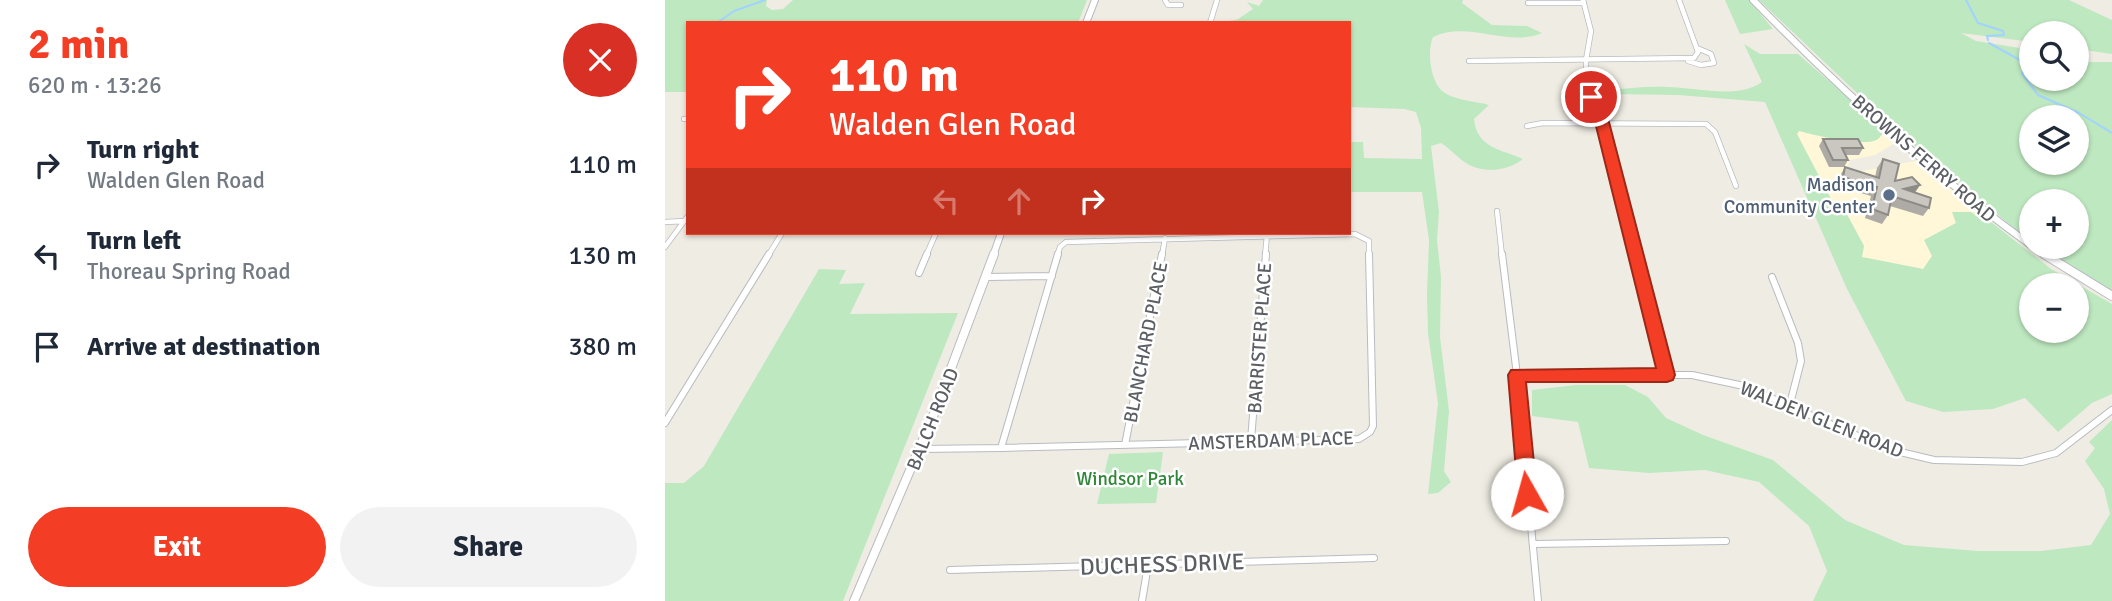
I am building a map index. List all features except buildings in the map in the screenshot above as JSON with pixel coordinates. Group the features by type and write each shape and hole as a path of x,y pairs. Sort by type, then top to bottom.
{"street":[{"path":"1087,21 1095,0"},
{"path":"1165,0 1168,5 1181,5"},
{"path":"1211,21 1217,0"},
{"path":"1469,61 1685,60 1698,56 1679,0"},
{"name":"BROWNS FERRY ROAD","path":"1752,0 1861,106 1999,222 2073,275 2112,296"},
{"path":"1528,3 1584,1 1591,31 1586,60 1586,86 1602,122 1667,375"},
{"path":"1685,60 1701,65 1714,63 1711,54 1697,48"},
{"path":"1527,127 1543,123 1602,122 1706,124 1715,132 1736,186"},
{"path":"1497,211 1517,375 1521,443 1538,601"},
{"path":"665,222 686,220"},
{"path":"665,247 686,220"},
{"name":"AMSTERDAM PLACE","path":"920,449 1359,439 1370,432 1373,426 1369,241 1351,234"},
{"path":"665,423 781,235"},
{"path":"919,273 935,235"},
{"name":"BALCH ROAD","path":"854,601 920,449 987,277 1000,235"},
{"name":"AMSTERDAM PLACE","path":"1001,448 1060,247 1069,241 1310,235"},
{"name":"BARRISTER PLACE","path":"1251,440 1266,236"},
{"name":"BLANCHARD PLACE","path":"1125,445 1165,238"},
{"path":"987,277 1052,276"},
{"path":"1772,277 1798,343 1801,361 1790,404"},
{"name":"WALDEN GLEN ROAD","path":"1517,375 1667,375 1716,379 1790,404 1896,452 1934,460 2022,462 2056,453 2112,410"},
{"path":"1533,544 1727,541"},
{"name":"DUCHESS DRIVE","path":"950,570 1374,558"},
{"path":"1143,601 1148,565"}],"shaded area":[{"path":"1885,130 1898,141 1875,155 1850,160 1847,169 1858,172 1919,158 1990,220 1985,222 1971,212 1953,213 1956,223 1925,240 1932,256 1924,269 1862,257 1864,245 1844,209 1832,201 1797,134 1799,131 1850,140"}],"green space":[{"path":"665,0 767,0 766,6 772,10 783,9 793,0 1087,0 1079,21 686,21 686,92 665,92"},
{"path":"1263,0 1463,0 1462,3 1492,25 1527,26 1542,33 1515,38 1460,31 1433,37 1431,43 1432,72 1437,85 1445,93 1457,98 1489,105 1474,119 1480,136 1498,150 1523,159 1509,167 1485,170 1463,161 1441,143 1431,146 1439,212 1437,240 1441,277 1440,337 1449,411 1444,471 1451,482 1438,493 1428,494 1438,403 1428,334 1429,240 1422,192 1351,192 1351,142 1363,142 1364,158 1422,159 1421,128 1416,112 1351,107 1351,21 1230,21 1253,9 1247,2 1259,6"},
{"path":"1725,0 1749,0 1773,29 1740,34"},
{"path":"1759,0 2069,0 2112,20 2112,54 2089,51 2089,21 2019,21 2019,40 1961,33 1976,41 2019,48 2019,91 2089,91 2089,62 2112,62 2112,292 2089,278 2089,273 2080,273 2057,259 2089,259 2089,189 2019,189 2019,232 1896,130"},
{"path":"1744,44 1760,54 1798,54 1885,130 1878,139 1863,142 1799,131 1797,134 1832,201 1844,209 1864,246 1862,257 1923,269 1932,256 1924,240 1956,223 1952,212 1971,212 1985,222 1991,222 2019,244 2019,259 2038,259 2058,273 2019,273 2019,343 2089,343 2089,291 2112,304 2112,394 2092,403 2058,432 2025,398 1993,409 1943,412 1906,401 1847,289 1765,102 1678,95 1609,94 1607,91 1659,87 1729,91 1752,87 1762,82"},
{"path":"819,269 846,270 839,284 865,283 850,314 958,313 843,601 665,601 665,483 684,483 704,466"},
{"path":"1576,385 1625,385 1648,397 1666,418 1703,435 1773,460 1845,520 1904,545 1978,551 2041,551 2091,545 2110,514 2104,489 2085,461 2095,448 2089,442 2112,420 2112,601 1813,601 1827,571 1809,526 1759,482 1705,470 1649,473 1589,468 1578,422 1532,416 1532,390"},
{"name":"Windsor Park","path":"1163,452 1156,503 1097,504 1109,454"}],"waterway":[{"path":"720,21 734,11 765,0"},
{"path":"1966,0 1978,23 2003,31 2004,35 1987,36 1988,40"},
{"path":"1989,43 2027,64 2022,74 2038,95 2079,113 2112,133"}],"place":[{"name":"Madison Community Center","path":"1889,195"}],"route":[{"path":"1527,494 1517,375 1667,375 1602,122 1591,97"}]}
